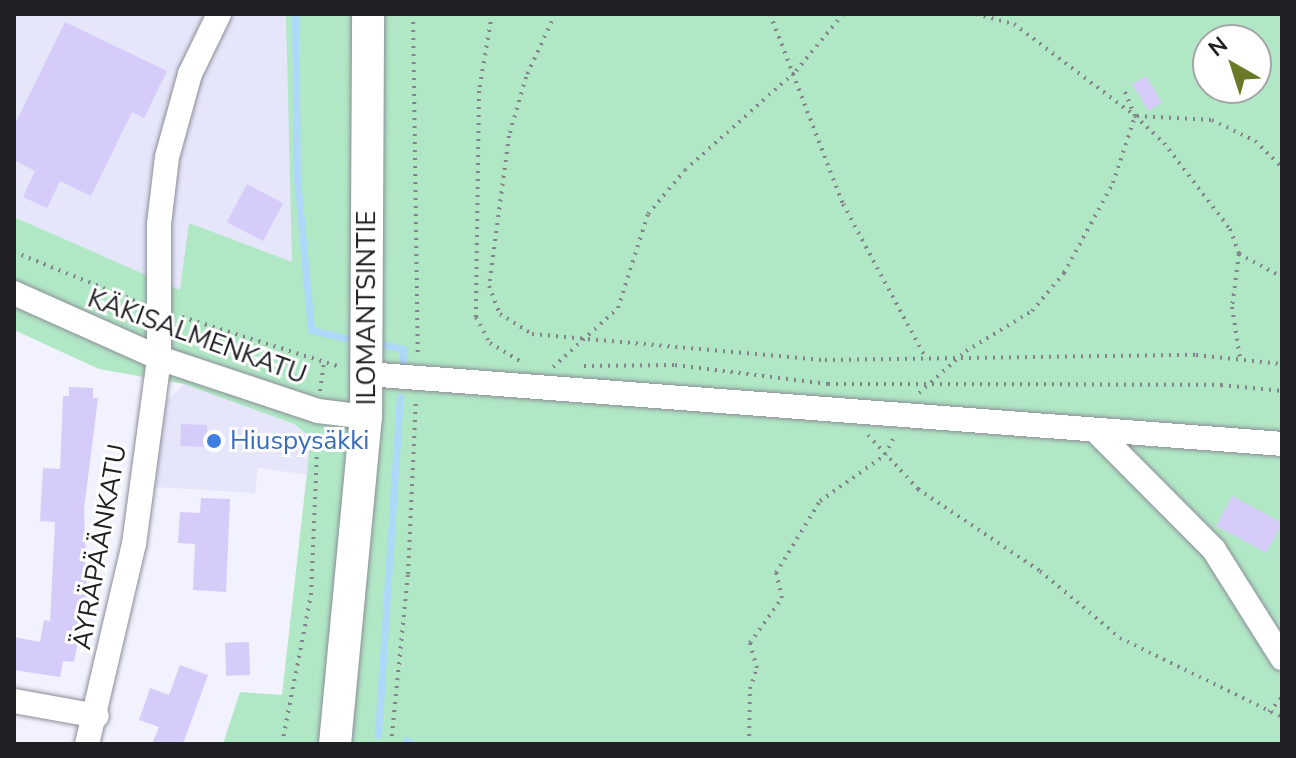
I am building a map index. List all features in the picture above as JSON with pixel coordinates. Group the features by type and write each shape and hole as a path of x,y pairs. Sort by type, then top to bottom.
{"main road":[{"name":"ILOMANTSINTIE","path":"335,744 366,417 368,14"}],"street":[{"name":"ÄYRÄPÄÄNKATU","path":"87,744 97,716 134,544 159,358 159,224 167,157 190,74 219,14"},
{"name":"KÄKISALMENKATU","path":"14,293 159,358 318,411 366,417"},
{"path":"367,374 1282,444"},
{"path":"1097,432 1214,550 1282,658"},
{"path":"14,701 97,716"}],"path":[{"path":"492,14 479,91 476,317 490,343 529,363"},
{"path":"555,14 526,77 509,136 489,286 500,314 532,334 580,341 825,360 1240,359 1282,364"},
{"path":"770,14 796,71 843,204 926,359"},
{"path":"554,366 618,308 648,214 685,170 796,71 843,14"},
{"path":"976,14 1014,24 1135,116 1164,143 1230,229 1239,254 1232,307 1240,359"},
{"path":"749,744 757,668 750,643 782,598 776,573 820,501 885,455 904,416 926,383 957,358 1032,311 1064,273 1113,183 1135,116 1123,88"},
{"path":"1135,116 1212,120 1255,141 1282,167"},
{"path":"1239,254 1282,277"},
{"path":"293,353 367,374"},
{"path":"541,364 675,365 828,384 926,383 1282,391"},
{"path":"282,744 311,595 318,411"},
{"path":"847,412 918,489 1040,571 1120,638 1282,717"},
{"path":"1269,712 1282,697"}],"shaded area":[{"path":"14,14 286,14 293,263 180,291 14,217"},
{"path":"184,384 294,424 312,437 310,475 258,468 255,493 155,487 164,404"}],"green space":[{"path":"286,14 1282,14 1282,744 223,744 240,692 282,695 311,437 294,424 184,384 99,369 14,330 14,217 180,290 189,223 292,262"}],"building":[{"path":"65,22 167,71 144,118 132,112 91,196 60,181 47,208 23,197 35,171 14,160 14,126"},
{"path":"1146,76 1162,103 1148,111 1132,84"},
{"path":"247,184 283,203 263,241 227,222"},
{"path":"69,387 93,388 93,398 98,398 84,509 87,598 74,662 63,661 60,677 14,670 14,637 40,642 44,620 50,621 55,522 40,521 43,468 60,469 63,396 69,396"},
{"path":"181,424 207,425 206,447 180,446"},
{"path":"1232,496 1282,523 1266,553 1216,526"},
{"path":"201,498 230,499 226,592 193,590 195,544 178,543 180,512 200,513"},
{"path":"249,642 250,675 226,676 225,643"},
{"path":"180,665 208,675 183,744 152,744 159,727 139,720 150,688 169,695"}],"waterway":[{"path":"295,14 297,178 311,330 347,338"},
{"path":"386,345 403,349 403,362"},
{"path":"378,735 400,397"},
{"path":"406,740 412,744"}],"place":[{"name":"Hiuspysäkki","path":"214,441"}]}
